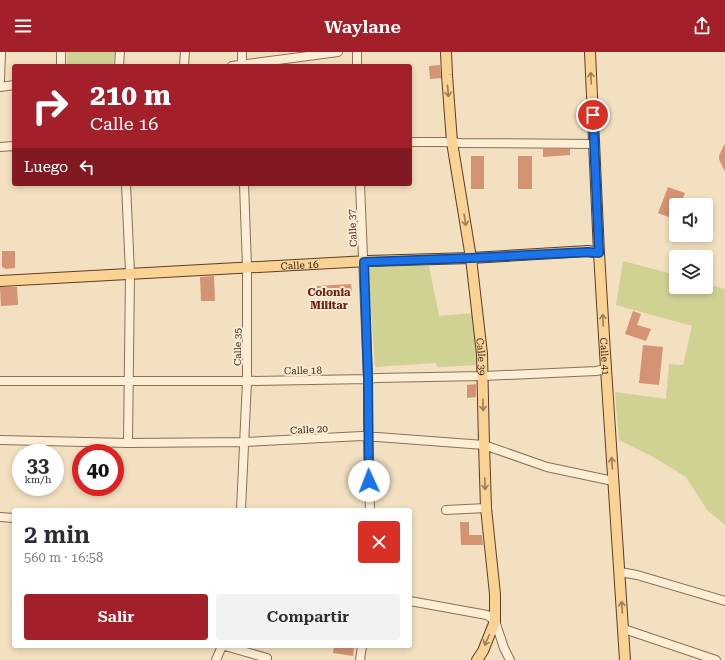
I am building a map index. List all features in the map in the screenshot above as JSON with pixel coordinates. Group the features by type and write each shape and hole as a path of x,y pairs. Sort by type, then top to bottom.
{"main road":[{"name":"Calle 39","path":"446,52 452,142 471,258 479,320 483,376 486,508 495,594 495,621 478,660"},
{"name":"Calle 41","path":"590,54 599,253 626,660"},
{"name":"Calle 16","path":"0,281 247,267 588,252 599,253"}],"street":[{"path":"0,80 1,52"},
{"path":"61,52 61,64"},
{"path":"119,64 120,52"},
{"path":"184,64 185,52"},
{"path":"242,52 242,64"},
{"path":"256,64 338,52"},
{"path":"357,52 357,64"},
{"path":"0,87 12,85"},
{"path":"412,142 594,144"},
{"path":"0,147 12,146"},
{"path":"126,186 130,274 128,443"},
{"name":"Calle 35","path":"241,508 247,381 247,267 244,186"},
{"name":"Calle 37","path":"360,186 368,379 370,508"},
{"name":"Calle 18","path":"0,381 247,381 368,379 483,376 596,371 606,369"},
{"name":"Calle 20","path":"0,440 128,443 245,442 362,436 377,437 484,445 548,467 613,482"},
{"path":"446,510 486,508"},
{"path":"0,517 12,518"},
{"path":"620,572 637,575 725,601"},
{"path":"412,601 487,615 495,621 504,648 510,660"},
{"path":"624,629 716,660"},
{"path":"216,660 221,648"},
{"path":"232,648 266,658 267,660"},
{"path":"360,660 362,648"}],"green space":[{"path":"67,52 115,52 113,64 67,64"},
{"path":"623,261 669,273 669,294 713,294 713,286 725,289 725,525 707,510 686,477 655,458 619,440 615,392 666,399 669,364 683,365 692,326 616,305"},
{"path":"368,264 429,266 439,316 474,313 478,365 437,367 436,363 375,367"}],"building":[{"path":"440,65 441,78 430,79 429,66"},
{"path":"725,143 725,172 719,156"},
{"path":"543,149 570,149 570,155 543,157"},
{"path":"471,156 484,156 484,189 471,189"},
{"path":"518,156 532,156 532,189 518,189"},
{"path":"668,187 685,193 683,198 669,198 669,217 658,213"},
{"path":"2,251 15,251 15,268 6,269 2,267"},
{"path":"214,276 215,301 201,301 200,277"},
{"path":"351,284 352,293 317,295 317,286"},
{"path":"0,287 17,287 18,305 1,306"},
{"path":"633,311 641,314 637,325 651,329 646,341 625,334"},
{"path":"643,345 663,347 659,385 639,383"},
{"path":"476,384 476,397 467,398 467,385"},
{"path":"460,522 469,522 469,535 482,535 483,545 461,545"},
{"path":"334,648 354,648 353,656 333,653"}],"district":[{"name":"Colonia Militar","path":"329,298"}],"route":[{"path":"369,481 369,414 364,262 376,260 471,258 588,252 599,253 593,115"}]}
